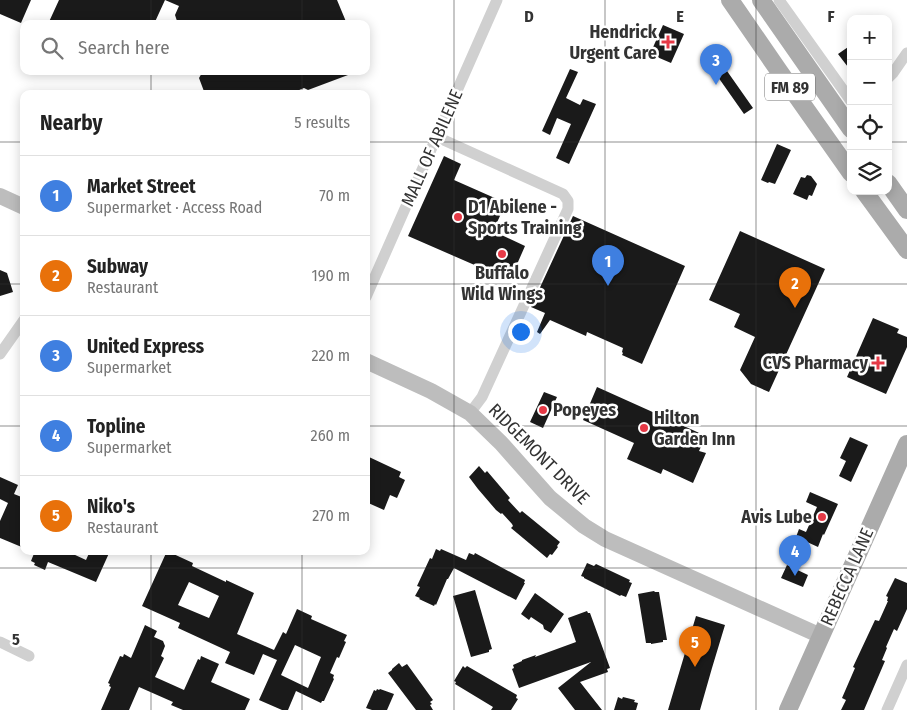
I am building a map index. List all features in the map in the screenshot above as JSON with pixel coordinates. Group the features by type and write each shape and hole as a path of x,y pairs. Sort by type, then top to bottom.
{"main road":[{"name":"FM 89","path":"730,0 847,167"},
{"name":"FM 89","path":"761,0 847,108"},
{"path":"892,189 907,210"},
{"path":"867,195 907,250"},
{"name":"REBECCA LANE","path":"788,710 907,444"}],"street":[{"name":"MALL OF ABILENE","path":"370,288 497,0"},
{"path":"779,0 847,108"},
{"path":"892,74 907,53"},
{"path":"436,137 563,194 568,201 568,209 482,397 470,413"},
{"path":"0,196 20,204"},
{"path":"0,354 20,326"},
{"name":"RIDGEMONT DRIVE","path":"370,363 431,391 470,413 502,443 550,498 584,526 605,539 821,636"},
{"path":"0,642 29,656"},
{"path":"887,710 907,666"}],"building":[{"path":"0,0 31,0 20,23 0,14"},
{"path":"59,0 165,0 156,20 50,20"},
{"path":"165,0 337,0 345,20 177,20 175,15 179,6"},
{"name":"Hendrick Urgent Care","path":"663,25 684,34 671,63 650,54"},
{"path":"847,48 847,66 838,54"},
{"path":"570,69 578,72 566,98 580,105 583,99 596,104 569,164 556,158 571,124 557,118 550,135 542,131"},
{"path":"727,71 753,108 744,114 718,77"},
{"path":"201,75 348,75 308,90 304,88 299,90 204,90 199,78"},
{"path":"777,144 791,150 775,184 761,180"},
{"name":"D1 Abilene - Sports Training","path":"444,156 461,164 454,180 506,203 493,231 525,246 511,278 502,274 501,278 485,272 486,270 408,236"},
{"path":"807,175 811,176 817,184 812,196 809,195 807,200 793,194 801,177 805,178"},
{"path":"573,216 685,266 642,364 622,355 623,348 587,332 586,336 550,320 540,334 537,332 545,313 531,307"},
{"path":"740,231 825,269 769,392 751,384 740,370 755,337 734,327 740,314 709,300"},
{"path":"0,270 7,273 13,292 0,296"},
{"name":"CVS Pharmacy","path":"873,318 899,329 897,333 907,337 907,347 886,394 847,377"},
{"name":"Hilton Garden Inn","path":"597,387 706,436 699,451 706,453 693,483 663,469 661,474 627,459 634,443 583,420"},
{"name":"Popeyes","path":"544,392 557,397 543,428 530,422"},
{"path":"850,437 868,445 851,482 839,476 846,461 840,458"},
{"path":"370,457 401,472 399,477 405,480 397,498 390,495 384,510 370,504"},
{"path":"479,466 485,473 487,471 520,513 522,511 560,542 552,555 550,554 547,558 511,528 512,524 502,513 496,510 478,489 469,477"},
{"path":"0,477 18,485 14,494 20,496 20,546 0,538 0,521 8,503 0,499"},
{"name":"Avis Lube","path":"810,492 838,504 818,547 796,537 799,529 806,532 817,507 806,502"},
{"path":"436,549 440,551 441,549 466,560 469,553 474,555 475,553 525,580 525,583 516,600 454,568 434,606 415,596 420,587 417,586"},
{"path":"33,555 75,555 86,560 88,555 108,555 96,582 48,562 45,570 34,565 35,563 31,561"},
{"path":"165,555 176,555 193,563 192,566 254,593 237,634 274,650 283,632 286,634 297,609 312,616 311,619 347,635 339,658 337,657 330,673 334,675 334,679 324,701 321,703 296,691 288,710 282,710 259,700 277,660 263,654 254,675 225,663 230,652 178,628 180,623 142,606","holes":["189,582 219,596 209,618 178,605","295,645 321,657 308,688 281,675"]},
{"path":"587,563 594,566 596,564 630,580 629,582 632,583 626,597 620,596 581,576"},
{"path":"787,565 808,575 803,587 781,578"},
{"path":"895,578 907,583 907,609 897,631 894,629 886,647 882,660 885,661 864,710 841,710 846,700 842,698 855,668 853,667 875,620 879,621 888,601 886,596"},
{"path":"475,590 492,649 489,652 471,657 453,596"},
{"path":"659,592 667,640 651,644 646,643 638,594"},
{"path":"535,593 564,614 551,633 531,617 529,620 521,614"},
{"path":"587,611 590,613 610,668 607,669 608,672 580,682 602,710 575,710 558,688 591,662 519,688 512,669 514,668 513,665 522,660 576,642 568,618"},
{"path":"696,616 725,625 700,710 668,710"},
{"path":"145,625 157,631 154,637 163,641 165,646 161,656 164,658 155,677 184,690 201,656 219,664 211,682 250,699 245,710 183,710 171,705 173,702 139,687 129,710 101,710 111,687 108,683 120,656 123,657 124,654 131,658"},
{"path":"399,663 402,667 407,664 433,700 430,702 432,704 430,705 433,710 416,710 388,673"},
{"path":"463,666 465,668 467,666 517,695 516,698 518,699 511,710 491,710 493,707 455,684 456,682 454,681"},
{"path":"377,689 394,694 387,710 366,708 374,690 376,691"},
{"path":"618,697 635,700 634,702 638,703 636,710 614,710"}],"place":[{"name":"Hendrick Urgent Care","path":"668,42"},
{"name":"United Express","path":"716,85"},
{"name":"D1 Abilene - Sports Training","path":"458,217"},
{"name":"Buffalo Wild Wings","path":"502,254"},
{"name":"Market Street","path":"608,286"},
{"name":"Subway","path":"795,308"},
{"name":"CVS Pharmacy","path":"878,363"},
{"name":"Popeyes","path":"543,410"},
{"name":"Hilton Garden Inn","path":"644,428"},
{"name":"Avis Lube","path":"822,517"},
{"name":"Topline","path":"795,576"},
{"name":"Niko's","path":"695,667"}]}
